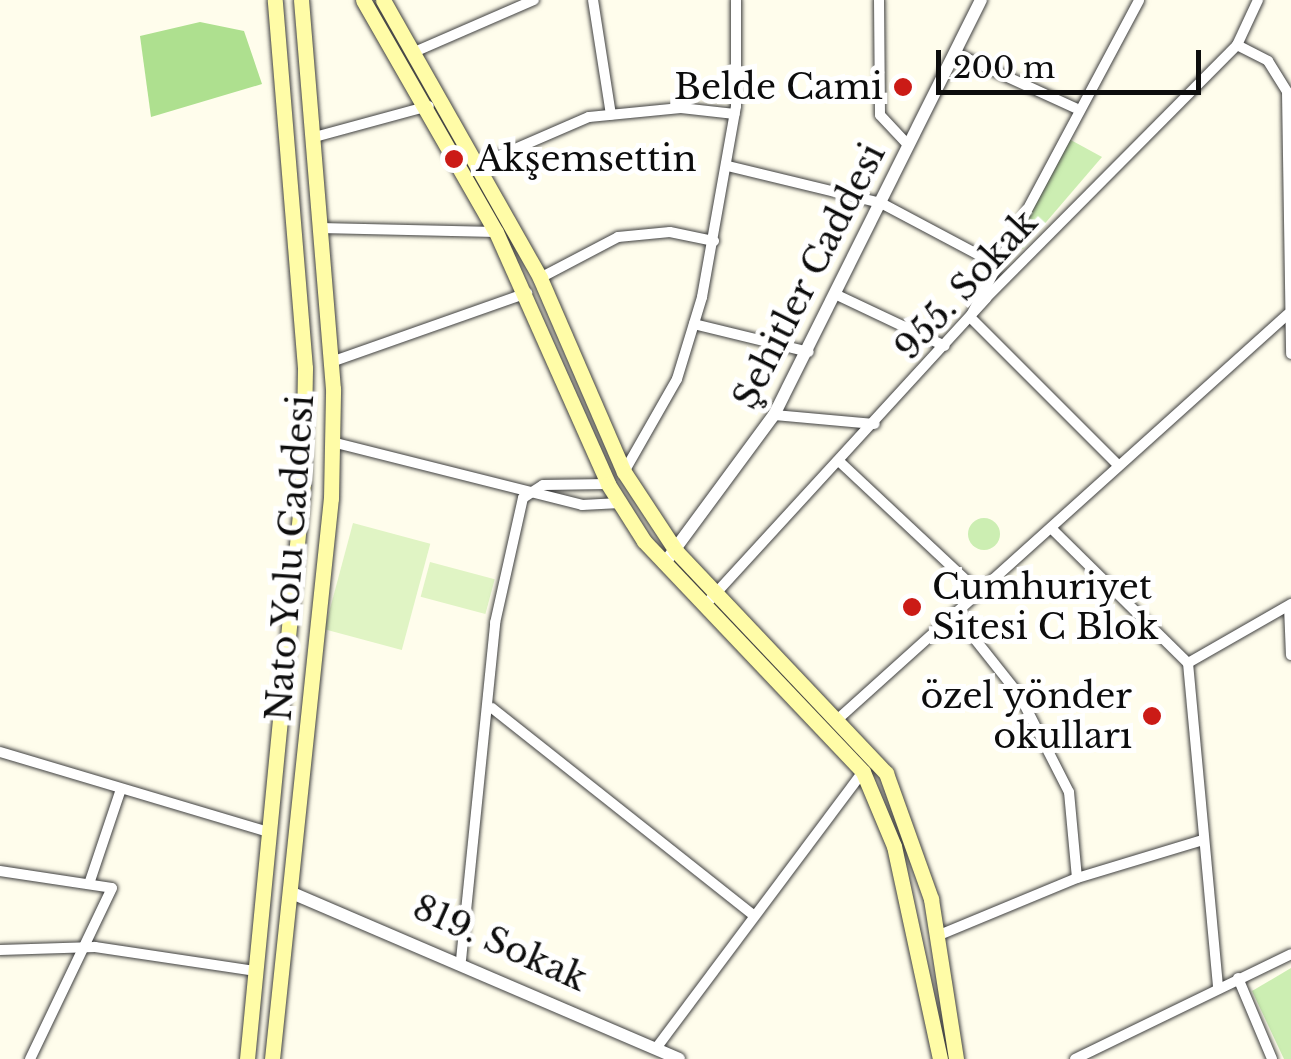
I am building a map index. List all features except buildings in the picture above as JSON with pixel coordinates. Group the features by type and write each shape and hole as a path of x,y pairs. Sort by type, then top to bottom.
{"main road":[{"name":"Nato Yolu Caddesi","path":"246,1059 296,605 305,368 275,0"},
{"name":"Nato Yolu Caddesi","path":"272,1059 292,893 332,442 331,362 301,0"},
{"path":"363,0 496,232 527,293 608,484 620,503 664,564 712,598 838,718 886,773 937,936 956,1059"},
{"path":"383,0 540,278 624,472 712,598 863,772 894,846 940,1059"}],"street":[{"path":"412,53 534,0"},
{"path":"592,0 611,115"},
{"path":"624,472 677,379 714,241 735,114 736,0"},
{"path":"880,0 880,115 910,146"},
{"name":"Şehitler Caddesi","path":"664,564 774,415 809,352 981,0"},
{"path":"1118,465 970,318 992,262 1139,0"},
{"name":"955. Sokak","path":"712,598 841,463 970,318 1237,45 1258,0"},
{"path":"1237,45 1278,72 1290,106 1291,354"},
{"path":"955,53 1075,108"},
{"path":"310,138 441,102"},
{"path":"478,165 611,115 735,114"},
{"path":"728,166 882,203 992,262"},
{"path":"320,228 496,232"},
{"path":"540,278 618,237 714,241"},
{"path":"331,362 527,293"},
{"path":"837,294 944,346"},
{"path":"838,718 1288,314"},
{"path":"694,324 809,352"},
{"path":"774,415 875,424"},
{"path":"332,442 582,505 620,503"},
{"path":"841,463 980,592"},
{"path":"532,490 608,484"},
{"path":"461,960 492,708 495,623 532,490"},
{"path":"1051,528 1188,662 1218,987"},
{"path":"1188,662 1290,605 1291,655"},
{"path":"955,614 1020,696 1069,792 1077,878"},
{"path":"492,708 752,915"},
{"path":"0,752 271,834"},
{"path":"657,1047 752,915 863,772"},
{"path":"89,884 121,789"},
{"path":"937,936 1077,878 1203,840"},
{"path":"0,872 112,888 30,1059"},
{"name":"819. Sokak","path":"292,893 461,960 679,1059"},
{"path":"0,950 85,946 256,971"},
{"path":"1075,1059 1291,954"},
{"path":"1238,978 1272,1059"}],"green space":[{"path":"200,22 244,31 262,84 151,117 140,36"},
{"path":"1069,139 1102,157 1023,249 1009,240"},
{"path":"984,518 995,523 1000,534 995,545 984,550 973,545 968,534 973,523"},
{"path":"353,523 430,544 402,650 325,629"},
{"path":"430,562 495,579 485,614 421,597"},
{"path":"1291,968 1291,1059 1284,1059 1252,991"}],"place":[{"name":"Belde Cami","path":"903,87"},
{"name":"Akşemsettin","path":"454,159"},
{"name":"Cumhuriyet Sitesi C Blok","path":"912,607"},
{"name":"özel yönder okulları","path":"1152,716"}]}
